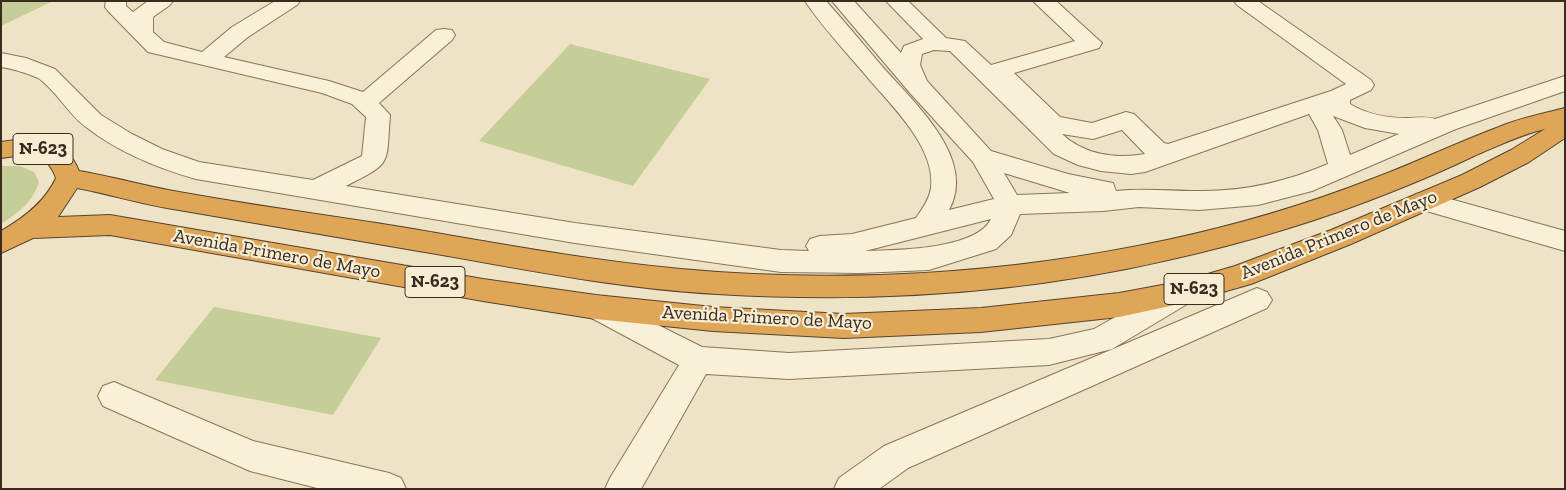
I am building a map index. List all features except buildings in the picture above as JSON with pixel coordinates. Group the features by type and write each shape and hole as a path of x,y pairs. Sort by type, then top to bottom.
{"highway":[{"path":"1532,124 1565,105"},
{"name":"Avenida Primero de Mayo","path":"69,178 167,199 618,273 717,282 823,286 976,279 1095,265 1156,254 1208,242 1311,212 1532,124 1565,116"},
{"name":"Avenida Primero de Mayo","path":"29,228 110,225 483,290 596,307 713,319 844,326 981,320 1119,305 1184,292 1240,276 1426,201 1520,156 1565,127"},
{"path":"1520,156 1565,139"},
{"name":"N-623","path":"1,150 36,147 51,152 61,158 69,178 56,203 29,228 1,243"}],"street":[{"path":"116,1 115,6 149,40 206,60 329,88 360,99 378,115 374,159 368,164 317,190"},
{"path":"149,40 142,14 163,1"},
{"path":"206,60 240,32 290,1"},
{"path":"815,1 909,111 933,146 941,165 944,184 939,205 924,227"},
{"path":"842,1 982,157 1010,205"},
{"path":"896,1 939,43"},
{"path":"1043,1 1091,43 998,70 1053,124 1093,131 1126,120 1156,150 1169,153"},
{"path":"919,89 909,65 912,52 922,45 939,43 957,46 1063,148 1089,160 1112,164 1133,164 1159,160 1169,153 1339,96 1363,85 1244,1"},
{"path":"365,103 444,35"},
{"path":"1,60 18,63 47,74 64,94 93,121 123,140 160,158 196,170 575,233 781,261 860,262 929,259 986,242 1001,228 1010,205"},
{"path":"702,250 852,244 1010,205 1103,202 1139,198 1199,200 1258,196 1303,185 1448,122 1565,83"},
{"path":"1339,96 1338,104 1341,110 1375,124 1417,126 1448,122"},
{"path":"1314,104 1330,130 1342,168"},
{"path":"982,157 1067,183 1139,198"},
{"path":"368,164 394,203"},
{"path":"1426,201 1565,241"},
{"path":"596,307 698,360 789,366 1049,352 1101,340 1184,292"},
{"path":"852,489 896,457 1257,300"},
{"path":"622,489 698,360"},
{"path":"114,396 250,456 389,489"}],"green space":[{"path":"1,1 53,1 1,26"},
{"path":"570,44 710,79 633,186 479,141"},
{"path":"1,166 20,166 34,172 39,182 29,201 1,224"},
{"path":"214,307 381,338 333,415 155,380"}]}
